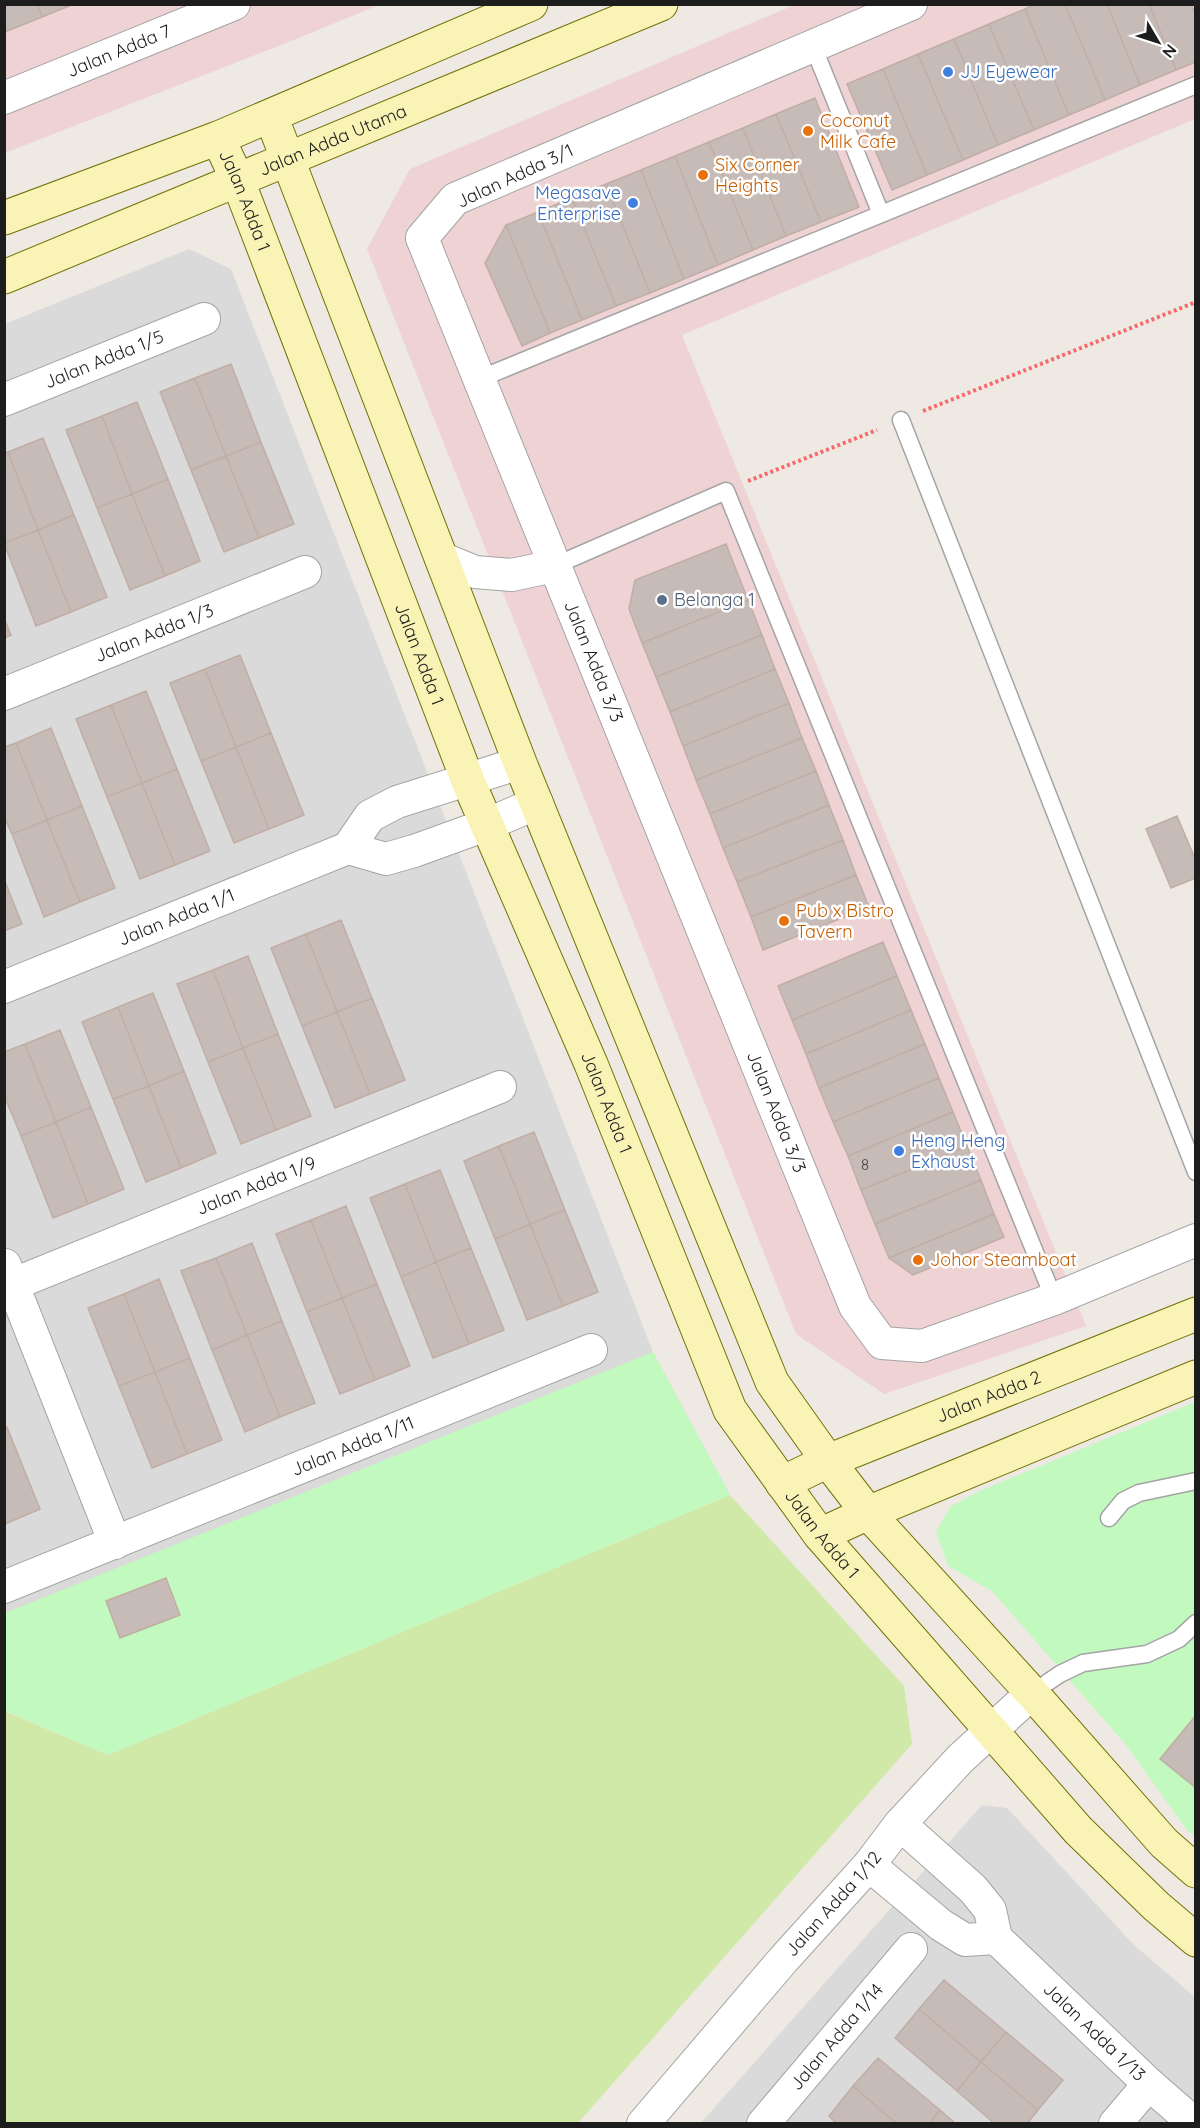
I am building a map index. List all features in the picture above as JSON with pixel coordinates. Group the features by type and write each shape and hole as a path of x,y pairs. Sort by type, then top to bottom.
{"street":[{"name":"Jalan Adda 7","path":"4,98 234,4"},
{"path":"4,218 219,138 531,4"},
{"name":"Jalan Adda Utama","path":"4,277 661,4"},
{"name":"Jalan Adda 3/1","path":"554,566 422,238 455,199 910,4"},
{"path":"271,116 520,763 772,1382 868,1514 1032,1693 1164,1843 1196,1871"},
{"name":"Jalan Adda 1","path":"219,138 238,181 468,781 591,1064 730,1410 820,1535 1078,1830 1156,1906 1196,1940"},
{"name":"Jalan Adda 1/5","path":"4,400 204,319"},
{"path":"441,558 475,572 512,575 554,566"},
{"name":"Jalan Adda 3/3","path":"554,566 855,1306 882,1343 922,1346 1054,1299 1196,1240"},
{"name":"Jalan Adda 1/3","path":"4,694 305,572"},
{"path":"520,763 397,802 370,816 348,848 386,859 486,825 537,803"},
{"name":"Jalan Adda 1/1","path":"4,987 348,848"},
{"name":"Jalan Adda 1/9","path":"7,1279 500,1087"},
{"path":"7,1279 115,1543"},
{"name":"Jalan Adda 2","path":"782,1483 828,1461 1196,1314"},
{"name":"Jalan Adda 1/11","path":"4,1587 591,1350"},
{"path":"820,1535 1196,1377"},
{"name":"Jalan Adda 1/12","path":"643,2124 783,1960 869,1865 900,1824 960,1759 1032,1693"},
{"path":"869,1865 941,1925 965,1940 996,1938 990,1910 973,1889 900,1824"},
{"name":"Jalan Adda 1/13","path":"996,1938 1149,2084 1195,2124"},
{"name":"Jalan Adda 1/14","path":"763,2124 911,1949"},
{"path":"1115,2124 1149,2084"}],"lane":[{"path":"813,46 881,214"},
{"path":"479,379 1196,85"},
{"path":"901,420 1196,1172"},
{"path":"554,566 726,491 1054,1299"},
{"path":"1109,1518 1123,1501 1139,1494 1196,1481"},
{"path":"1032,1693 1060,1674 1083,1663 1147,1654 1179,1639 1196,1623"}],"path":[{"path":"726,491 1196,302"}],"shaded area":[{"path":"5,5 379,5 5,153"},
{"path":"794,5 1195,5 1195,119 682,335 1086,1326 884,1394 796,1334 367,249 410,169"},
{"path":"189,249 231,269 653,1352 730,1495 5,1711 5,324"},
{"path":"982,1805 1007,1808 1134,1945 1195,1997 1195,2123 700,2124"}],"green space":[{"path":"653,1352 730,1495 108,1755 5,1711 5,1613"},
{"path":"1195,1402 1195,1836 1187,1830 1126,1745 992,1591 948,1566 936,1532 951,1506 982,1490"},
{"path":"730,1495 904,1686 912,1744 578,2123 5,2124 4,1711 108,1755"}],"building":[{"path":"4,4 37,4 42,17 7,31 4,25"},
{"path":"37,4 74,4 42,17"},
{"path":"1035,4 1065,4 1105,100 1069,115 1025,9"},
{"path":"1065,4 1107,4 1140,85 1105,100"},
{"path":"1107,4 1149,4 1176,70 1140,85"},
{"path":"1149,4 1191,4 1196,16 1196,62 1176,70"},
{"path":"1025,9 1069,115 1034,130 989,24"},
{"path":"989,24 1034,130 998,145 954,39"},
{"path":"954,39 998,145 963,160 918,54"},
{"path":"918,54 963,160 927,175 883,69"},
{"path":"883,69 927,175 892,190 847,84"},
{"path":"815,98 859,207 821,222 776,114"},
{"path":"776,114 821,222 786,236 743,128"},
{"path":"743,128 786,236 753,250 709,142"},
{"path":"709,142 753,250 718,265 675,156"},
{"path":"675,156 718,265 684,279 641,170"},
{"path":"641,170 684,279 650,293 606,184"},
{"path":"606,184 650,293 616,306 572,198"},
{"path":"572,198 616,306 582,320 538,212"},
{"path":"538,212 582,320 550,333 506,225"},
{"path":"506,225 550,333 522,346 485,263"},
{"path":"231,364 261,442 226,456 195,378"},
{"path":"195,378 226,456 191,470 160,392"},
{"path":"137,402 168,479 132,494 102,416"},
{"path":"102,416 132,494 97,508 66,430"},
{"path":"43,438 74,515 38,530 8,452"},
{"path":"261,442 294,524 259,538 226,456"},
{"path":"8,452 38,530 4,543 4,453"},
{"path":"226,456 259,538 224,552 191,470"},
{"path":"168,479 200,561 165,576 132,494"},
{"path":"132,494 165,576 130,590 97,508"},
{"path":"74,515 107,597 71,612 38,530"},
{"path":"38,530 71,612 36,626 4,543"},
{"path":"726,544 748,600 642,643 629,609 635,580"},
{"path":"748,600 762,635 656,677 642,643"},
{"path":"4,618 11,635 4,638"},
{"path":"762,635 775,669 670,712 656,677"},
{"path":"240,655 271,733 236,747 205,669"},
{"path":"205,669 236,747 201,761 170,683"},
{"path":"775,669 789,703 683,746 670,712"},
{"path":"146,691 177,769 142,783 111,705"},
{"path":"789,703 802,738 696,780 683,746"},
{"path":"111,705 142,783 107,797 76,719"},
{"path":"51,728 82,806 47,820 16,743"},
{"path":"271,733 304,815 269,829 236,747"},
{"path":"802,738 816,771 710,814 696,780"},
{"path":"16,743 47,820 12,834 4,816 4,747"},
{"path":"236,747 269,829 234,843 201,761"},
{"path":"177,769 210,851 175,865 142,783"},
{"path":"816,771 829,805 723,848 710,814"},
{"path":"142,783 175,865 140,879 107,797"},
{"path":"829,805 843,840 737,882 723,848"},
{"path":"82,806 115,888 80,902 47,820"},
{"path":"1177,816 1196,861 1196,878 1171,888 1146,829"},
{"path":"47,820 80,902 44,917 12,834"},
{"path":"843,840 856,875 751,917 737,882"},
{"path":"856,875 869,907 763,950 751,917"},
{"path":"4,879 22,924 4,931"},
{"path":"341,920 372,998 337,1012 306,934"},
{"path":"306,934 337,1012 302,1026 271,948"},
{"path":"883,942 897,976 792,1020 778,986"},
{"path":"248,956 278,1034 243,1048 213,970"},
{"path":"213,970 243,1048 208,1062 177,984"},
{"path":"897,976 911,1010 806,1054 792,1020"},
{"path":"153,993 184,1071 149,1086 118,1007"},
{"path":"372,998 405,1080 370,1094 337,1012"},
{"path":"118,1007 149,1086 113,1099 82,1022"},
{"path":"911,1010 925,1044 819,1088 806,1054"},
{"path":"337,1012 370,1094 335,1108 302,1026"},
{"path":"60,1030 91,1107 56,1122 25,1044"},
{"path":"278,1034 311,1116 276,1130 243,1048"},
{"path":"25,1044 56,1122 21,1136 4,1095 4,1052"},
{"path":"925,1044 939,1078 833,1122 819,1088"},
{"path":"243,1048 276,1130 241,1144 208,1062"},
{"path":"184,1071 216,1153 181,1168 149,1086"},
{"path":"939,1078 953,1112 848,1156 833,1122"},
{"path":"149,1086 181,1168 146,1182 113,1099"},
{"path":"91,1107 124,1189 88,1204 56,1122"},
{"path":"953,1112 967,1146 861,1190 848,1156"},
{"path":"56,1122 88,1204 53,1218 21,1136"},
{"path":"534,1132 565,1210 530,1224 499,1146"},
{"path":"499,1146 530,1224 495,1239 464,1161"},
{"path":"967,1146 981,1180 875,1224 861,1190"},
{"path":"440,1170 471,1248 436,1262 405,1184"},
{"path":"981,1180 994,1214 889,1258 875,1224"},
{"path":"405,1184 436,1262 401,1277 370,1198"},
{"path":"346,1206 377,1284 342,1298 311,1220"},
{"path":"565,1210 598,1292 563,1306 530,1224"},
{"path":"994,1214 1004,1237 913,1275 889,1258"},
{"path":"311,1220 342,1298 307,1312 276,1234"},
{"path":"530,1224 563,1306 527,1320 495,1239"},
{"path":"252,1243 282,1321 247,1335 216,1258"},
{"path":"471,1248 504,1330 469,1344 436,1262"},
{"path":"216,1258 247,1335 212,1350 181,1271"},
{"path":"436,1262 469,1344 433,1358 401,1277"},
{"path":"159,1279 190,1358 155,1372 124,1294"},
{"path":"377,1284 410,1366 375,1380 342,1298"},
{"path":"124,1294 155,1372 119,1386 88,1308"},
{"path":"342,1298 375,1380 340,1394 307,1312"},
{"path":"282,1321 315,1403 280,1417 247,1335"},
{"path":"247,1335 280,1417 245,1432 212,1350"},
{"path":"190,1358 222,1440 187,1454 155,1372"},
{"path":"155,1372 187,1454 152,1468 119,1386"},
{"path":"7,1427 40,1509 5,1524 4,1428"},
{"path":"166,1578 180,1615 120,1638 106,1601"},
{"path":"1196,1715 1196,1788 1160,1759"},
{"path":"944,1980 1006,2032 981,2062 919,2009"},
{"path":"919,2009 981,2062 957,2091 895,2038"},
{"path":"1006,2032 1063,2080 1038,2110 981,2062"},
{"path":"878,2058 940,2110 929,2124 897,2124 853,2086"},
{"path":"981,2062 1038,2110 1027,2124 995,2124 957,2091"},
{"path":"853,2086 897,2124 837,2124 829,2116"},
{"path":"940,2110 956,2124 929,2124"}],"place":[{"name":"JJ Eyewear","path":"948,72"},
{"name":"Coconut Milk Cafe","path":"808,131"},
{"name":"Six Corner Heights","path":"703,175"},
{"name":"Megasave Enterprise","path":"633,203"},
{"name":"Belanga 1","path":"662,600"},
{"name":"Pub x Bistro Tavern","path":"784,921"},
{"name":"Heng Heng Exhaust","path":"899,1151"},
{"name":"Johor Steamboat","path":"918,1260"}]}
